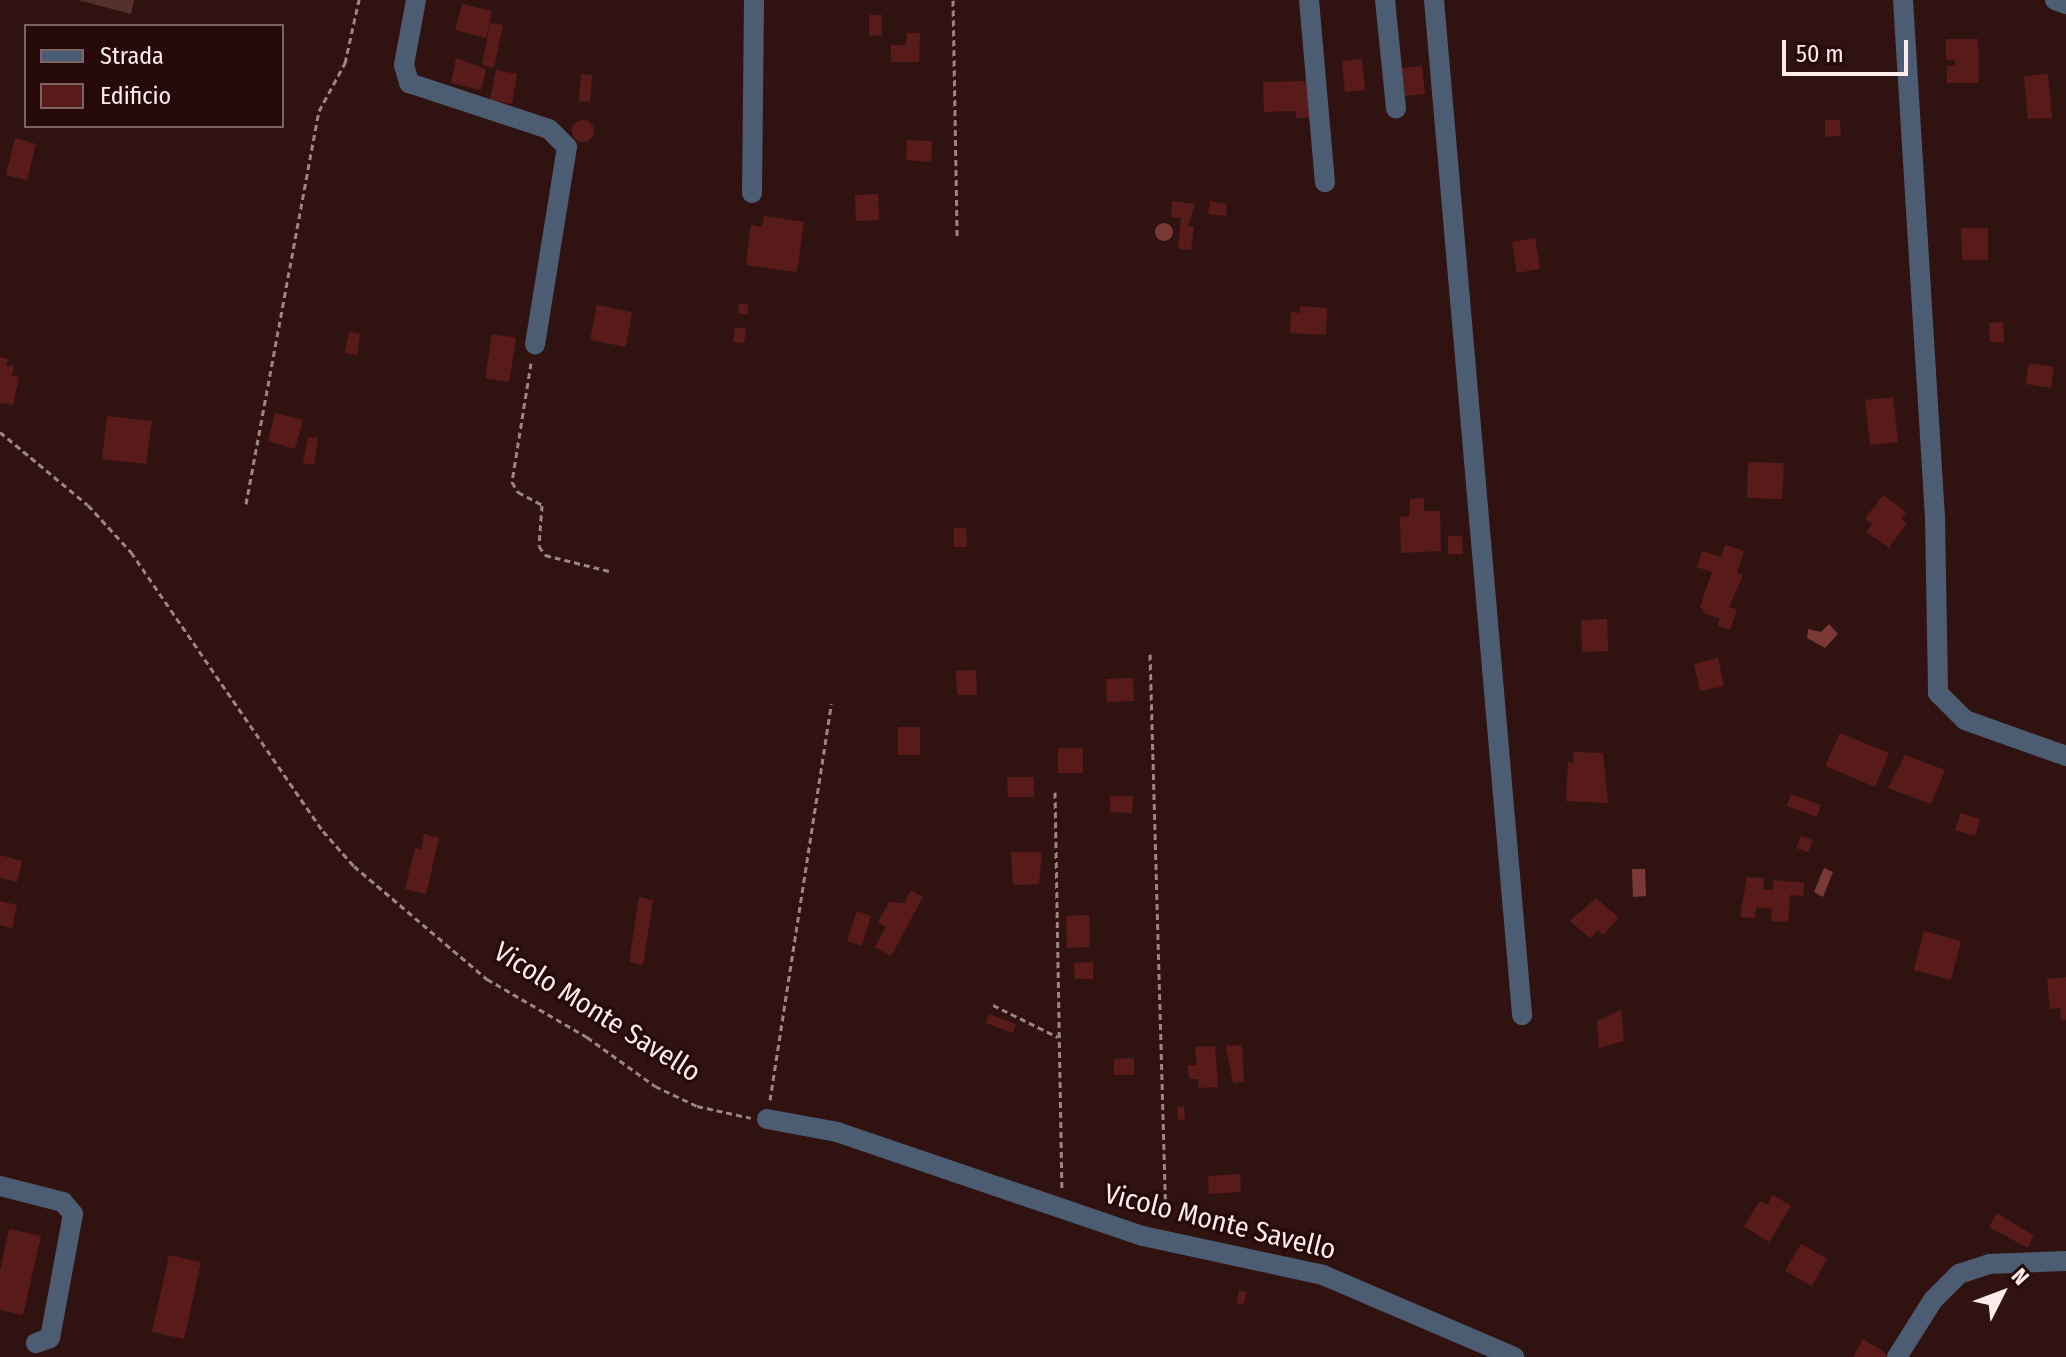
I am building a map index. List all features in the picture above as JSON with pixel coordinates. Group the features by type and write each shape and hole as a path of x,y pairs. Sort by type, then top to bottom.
{"street":[{"path":"416,0 404,65 409,83 549,129 567,147 535,344"},
{"path":"752,193 754,0"},
{"path":"1309,0 1325,182"},
{"path":"1385,0 1396,108"},
{"path":"1434,0 1522,1015"},
{"path":"1903,0 1935,518 1938,693 1965,720 2066,756"},
{"path":"2055,0 2066,4"},
{"name":"Vicolo Monte Savello","path":"767,1119 837,1132 1167,1242 1335,1279 1514,1357"},
{"path":"0,1186 63,1202 73,1214 50,1338 36,1343"},
{"path":"1897,1357 1933,1300 1966,1271 1989,1264 2066,1261"}],"path":[{"path":"246,504 319,111 345,63 359,0"},
{"path":"953,0 957,236"},
{"path":"535,344 512,482 518,492 542,505 539,540 545,555 609,571"},
{"name":"Vicolo Monte Savello","path":"0,432 88,505 131,552 319,825 361,872 487,979 587,1037 655,1086 708,1110 767,1119"},
{"path":"1150,654 1167,1242"},
{"path":"767,1119 831,704"},
{"path":"1055,792 1062,1209"},
{"path":"993,1005 1059,1037"}],"shaded area":[{"path":"78,0 134,0 131,14"},
{"path":"1164,223 1173,232 1164,241 1155,232"},
{"path":"1829,624 1838,634 1825,648 1807,638 1808,629 1821,632"},
{"path":"1824,868 1833,872 1823,897 1814,892"},
{"path":"1632,869 1645,869 1646,896 1633,897"}],"building":[{"path":"462,4 492,11 486,38 455,30"},
{"path":"869,15 882,15 882,36 869,35"},
{"path":"490,23 503,25 494,68 482,65"},
{"path":"907,33 920,33 919,62 891,62 891,45 906,45"},
{"path":"1946,39 1978,39 1979,83 1947,83 1947,66 1955,66 1955,60 1946,60"},
{"path":"456,58 486,69 481,90 451,83"},
{"path":"1362,59 1365,90 1345,92 1342,61"},
{"path":"1422,66 1425,94 1405,96 1402,68"},
{"path":"496,70 517,74 512,104 490,100"},
{"path":"581,74 592,75 590,102 579,101"},
{"path":"2048,74 2052,118 2028,119 2024,76"},
{"path":"1314,81 1315,117 1296,118 1296,111 1264,112 1263,82"},
{"path":"583,120 591,123 594,131 591,139 583,142 575,139 572,131 575,123"},
{"path":"1825,120 1840,120 1841,136 1825,137"},
{"path":"15,138 36,144 27,180 6,175"},
{"path":"907,140 932,141 931,162 906,160"},
{"path":"878,194 879,220 856,221 855,195"},
{"path":"1172,201 1195,204 1188,226 1194,227 1191,250 1178,249 1181,218 1171,217"},
{"path":"1210,201 1227,204 1226,216 1208,214"},
{"path":"764,216 804,222 797,272 746,265 751,225 762,227"},
{"path":"1961,228 1988,228 1988,260 1962,260"},
{"path":"1535,238 1540,269 1517,273 1512,242"},
{"path":"739,303 749,305 747,315 738,313"},
{"path":"597,305 632,312 626,347 590,340"},
{"path":"1300,306 1327,308 1326,335 1290,333 1291,312 1300,313"},
{"path":"2003,322 2004,342 1990,342 1989,323"},
{"path":"735,327 746,329 744,343 733,342"},
{"path":"349,332 360,334 357,355 345,353"},
{"path":"492,334 516,338 509,382 485,378"},
{"path":"0,357 8,359 6,365 14,366 12,376 19,377 13,405 0,403"},
{"path":"2029,363 2054,367 2051,388 2026,384"},
{"path":"1893,397 1898,442 1870,445 1865,400"},
{"path":"275,413 303,420 295,449 268,441"},
{"path":"107,416 152,421 146,464 102,459"},
{"path":"308,437 318,438 314,465 303,463"},
{"path":"1748,462 1784,463 1782,499 1747,498"},
{"path":"1883,495 1906,512 1901,519 1907,523 1889,548 1866,532 1872,524 1865,519"},
{"path":"1424,498 1424,511 1440,511 1441,551 1401,553 1400,517 1409,516 1410,499"},
{"path":"954,528 966,528 967,547 954,547"},
{"path":"1448,536 1462,536 1463,554 1448,554"},
{"path":"1725,545 1744,551 1737,573 1743,575 1729,607 1737,609 1730,630 1717,626 1720,619 1704,613 1700,607 1712,572 1697,567 1702,551 1721,557"},
{"path":"1607,619 1608,651 1582,652 1581,620"},
{"path":"1718,658 1724,686 1700,691 1694,664"},
{"path":"976,670 977,695 957,695 956,671"},
{"path":"1133,678 1134,701 1107,702 1106,679"},
{"path":"898,727 920,727 920,755 898,755"},
{"path":"1840,733 1889,753 1875,787 1825,766"},
{"path":"1058,748 1083,748 1083,773 1058,773"},
{"path":"1574,752 1603,753 1608,803 1566,801 1568,762 1573,763"},
{"path":"1905,755 1945,770 1931,804 1888,788"},
{"path":"1007,777 1034,777 1034,797 1008,797"},
{"path":"1791,794 1821,805 1817,817 1787,806"},
{"path":"1110,796 1133,796 1132,813 1110,812"},
{"path":"1961,813 1980,819 1975,836 1955,830"},
{"path":"424,834 439,838 426,894 405,889 415,848 421,850"},
{"path":"1801,836 1813,840 1808,852 1796,848"},
{"path":"1011,852 1042,852 1039,884 1013,885"},
{"path":"0,855 22,861 17,882 0,878"},
{"path":"1747,877 1764,878 1763,890 1773,890 1774,880 1804,883 1803,896 1790,895 1788,922 1771,921 1772,909 1756,907 1755,918 1740,917"},
{"path":"911,890 923,897 891,956 875,947 886,927 878,922 889,902 904,903"},
{"path":"639,897 653,900 643,965 629,962"},
{"path":"1596,898 1619,918 1603,935 1598,930 1591,939 1570,921"},
{"path":"0,901 17,905 12,928 0,925"},
{"path":"857,911 871,916 862,946 847,941"},
{"path":"1089,915 1090,947 1067,948 1066,916"},
{"path":"1924,931 1961,941 1951,980 1914,970"},
{"path":"1093,962 1093,979 1075,979 1074,963"},
{"path":"2066,977 2066,1020 2061,1021 2060,1008 2050,1009 2047,979"},
{"path":"1621,1010 1624,1041 1599,1048 1597,1021"},
{"path":"989,1014 1016,1024 1013,1033 986,1023"},
{"path":"1242,1045 1244,1082 1233,1083 1226,1046"},
{"path":"1215,1046 1218,1087 1199,1088 1198,1079 1189,1079 1188,1065 1197,1065 1195,1047"},
{"path":"1134,1058 1134,1075 1114,1075 1114,1059"},
{"path":"1184,1106 1185,1119 1178,1120 1177,1107"},
{"path":"1240,1174 1241,1192 1209,1194 1208,1176"},
{"path":"1773,1195 1791,1206 1769,1242 1744,1226 1760,1201 1767,1205"},
{"path":"1997,1213 2034,1236 2028,1248 1989,1227"},
{"path":"9,1229 41,1236 23,1315 0,1310 0,1271"},
{"path":"1801,1244 1827,1259 1812,1286 1785,1271"},
{"path":"169,1255 201,1262 184,1339 152,1332"},
{"path":"1239,1291 1247,1292 1243,1305 1236,1303"},
{"path":"1863,1339 1887,1354 1886,1357 1853,1357"}]}
